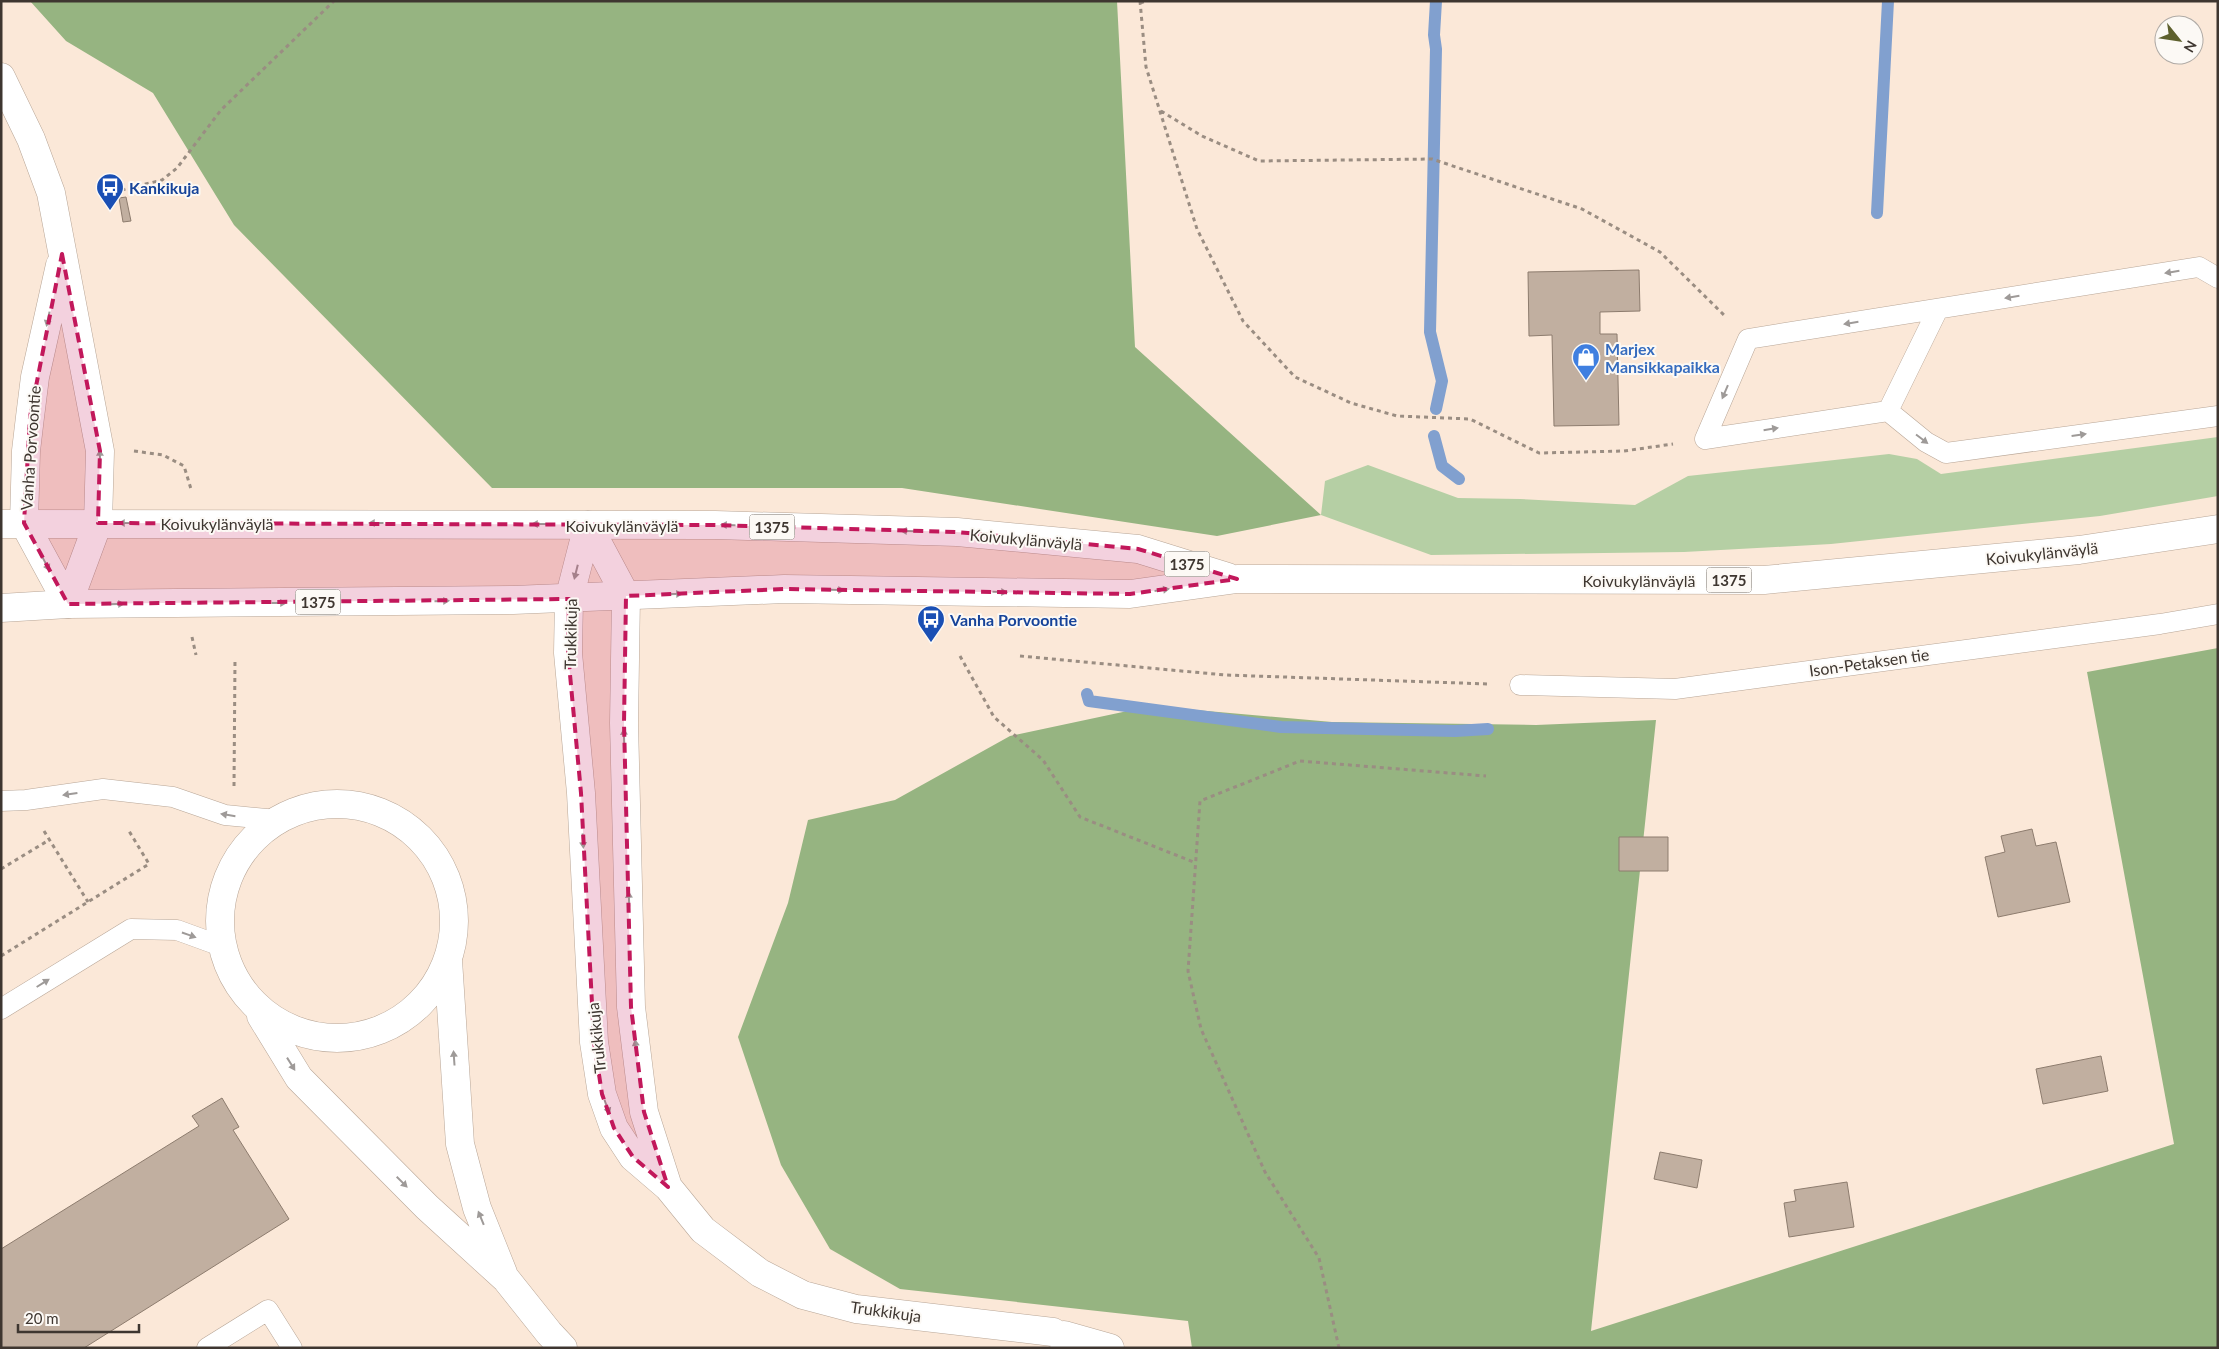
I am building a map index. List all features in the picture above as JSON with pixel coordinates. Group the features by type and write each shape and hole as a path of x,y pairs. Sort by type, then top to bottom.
{"main road":[{"name":"Vanha Porvoontie","path":"1,77 31,139 51,193 100,452 98,523 68,604"},
{"name":"Vanha Porvoontie","path":"62,254 32,397 26,451 13,523 68,604"},
{"name":"Koivukylänväylä","path":"13,523 715,525 956,532 1138,550 1237,580"},
{"name":"Trukkikuja","path":"588,525 626,596 624,724 632,1007 644,1112 664,1175 703,1230 760,1274 803,1295 856,1309 1053,1332 1081,1348"},
{"name":"Trukkikuja","path":"588,525 569,599 568,654 581,792 594,1042 602,1094 614,1128 633,1157 664,1175"},
{"name":"Koivukylänväylä","path":"1,608 68,604 569,599 784,589 1130,594 1237,580 1764,580 2079,550 2218,529"},
{"path":"506,1279 477,1208 460,1144 448,960 454,926 450,890 435,857 412,830 381,812 346,804 310,807 277,820 249,843 229,874 219,909 222,946 235,981 256,1008 300,1078 427,1207 506,1279 548,1333 563,1348"},
{"path":"256,1008 289,1030 326,1039 365,1036 400,1020 408,1014 429,994 448,960"},
{"path":"1053,1332 1110,1348"}],"lane":[{"path":"1705,439 1748,339 2199,267 2218,278"},
{"path":"1888,411 1938,309"},
{"path":"1705,439 1888,411 1926,442 1946,453 2218,416"},
{"name":"Ison-Petaksen tie","path":"1520,685 1675,689 2160,624 2218,614"},
{"path":"1,801 26,800 103,789 173,797 225,815 277,820"},
{"path":"1,1009 131,929 177,930 222,946"},
{"path":"207,1348 268,1310 292,1348"}],"path":[{"path":"106,194 162,180 177,168 221,110 334,1"},
{"path":"1146,1 1140,2 1146,68 1197,229 1243,321 1295,377 1351,403 1397,416 1470,419 1539,452 1624,451 1705,439"},
{"path":"1160,110 1202,136 1259,161 1432,159 1582,208 1660,252 1748,339"},
{"path":"960,656 994,717 1043,760 1080,817 1196,863"},
{"path":"1020,656 1225,675 1520,685"},
{"path":"234,788 235,659"},
{"path":"1339,1348 1319,1258 1265,1172 1201,1029 1188,972 1200,801 1300,761 1486,776"},
{"path":"44,831 88,902"},
{"path":"1,956 149,864 128,831"},
{"path":"1,870 49,840"}],"highlighted area":[{"path":"62,254 100,451 98,523 715,525 957,532 1138,549 1237,579 1130,594 784,589 626,596 624,723 631,1007 644,1112 668,1187 633,1157 614,1128 602,1094 594,1042 581,793 568,653 569,599 68,604 24,523 30,417"}],"green space":[{"path":"30,1 1117,1 1135,347 1321,515 1217,536 902,488 492,488 234,225 153,93 66,41"},
{"path":"2218,437 2218,496 2100,516 1831,544 1684,552 1431,555 1321,515 1325,481 1368,465 1458,498 1635,505 1688,476 1889,454 1917,459 1941,474"},
{"path":"2218,648 2218,1348 1192,1348 1188,1321 900,1289 830,1249 781,1165 738,1037 788,903 808,820 895,800 1010,736 1151,706 1332,722 1536,725 1656,720 1591,1331 2174,1144 2087,672"}],"building":[{"path":"126,197 131,221 123,222 119,198"},
{"name":"Marjex Mansikkapaikka","path":"1639,270 1640,311 1600,312 1600,334 1617,334 1619,425 1554,426 1552,335 1529,336 1528,272"},
{"path":"2032,829 2036,846 2056,842 2070,902 1998,917 1985,857 2005,852 2001,836"},
{"path":"1619,837 1668,837 1668,871 1619,871"},
{"path":"2101,1056 2108,1091 2043,1104 2036,1069"},
{"path":"222,1098 239,1127 233,1130 289,1219 84,1348 1,1348 1,1249 199,1126 192,1116"},
{"path":"1660,1152 1702,1160 1697,1188 1654,1179"},
{"path":"1847,1182 1854,1227 1789,1237 1784,1203 1796,1201 1794,1190"}],"waterway":[{"path":"1436,1 1430,332 1442,381 1436,409"},
{"path":"1877,213 1888,1"},
{"path":"1434,436 1442,466 1459,479"},
{"path":"1087,694 1089,701 1281,727 1455,731 1488,729"}],"place":[{"name":"Kankikuja","path":"110,211"},
{"name":"Marjex Mansikkapaikka","path":"1586,381"},
{"name":"Vanha Porvoontie","path":"931,643"}]}
